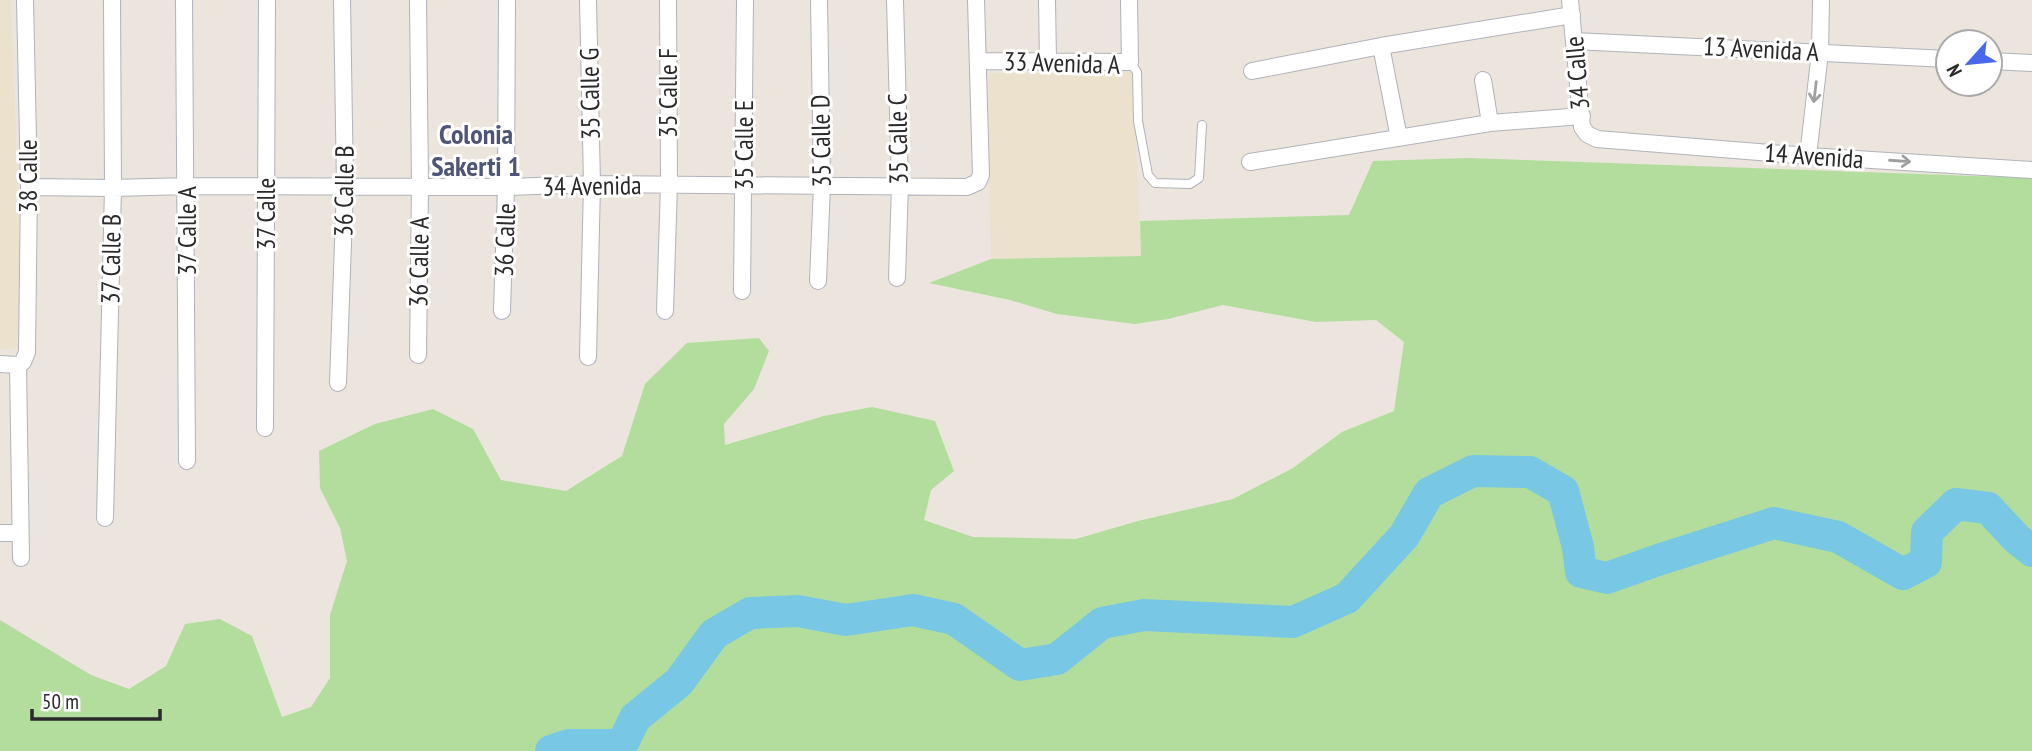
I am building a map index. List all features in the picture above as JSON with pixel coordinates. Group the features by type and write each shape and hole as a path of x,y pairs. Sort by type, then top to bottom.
{"street":[{"name":"38 Calle","path":"21,558 22,358 29,187 25,0"},
{"name":"37 Calle B","path":"104,518 113,188 111,0"},
{"name":"37 Calle A","path":"184,0 187,461"},
{"name":"37 Calle","path":"265,428 267,0"},
{"name":"36 Calle B","path":"338,383 345,187 342,0"},
{"name":"36 Calle A","path":"418,0 418,355"},
{"name":"36 Calle","path":"502,312 507,0"},
{"name":"35 Calle G","path":"587,357 592,184 588,0"},
{"name":"35 Calle F","path":"665,312 669,186 668,0"},
{"name":"35 Calle E","path":"742,291 745,0"},
{"name":"35 Calle D","path":"818,281 822,185 819,0"},
{"name":"35 Calle C","path":"895,0 900,185 897,278"},
{"path":"976,0 979,61"},
{"path":"1046,0 1048,61"},
{"path":"1129,0 1130,62"},
{"path":"1808,156 1820,52 1821,0"},
{"path":"1252,71 1571,8"},
{"name":"34 Calle","path":"1571,8 1582,127 1587,134 1597,139"},
{"name":"13 Avenida A","path":"1574,41 1934,58"},
{"path":"1381,46 1399,138"},
{"name":"34 Avenida","path":"29,187 506,187 592,184 967,187 978,181 981,175 979,61"},
{"name":"33 Avenida A","path":"979,61 1130,62"},
{"path":"2004,62 2032,63"},
{"path":"1483,80 1490,123"},
{"path":"1250,162 1490,123 1582,116"},
{"name":"14 Avenida","path":"1597,139 2032,170"},
{"path":"0,364 22,358"},
{"path":"0,533 20,533"}],"lane":[{"name":"33 Avenida A","path":"1130,62 1137,72 1138,121 1146,169 1151,180 1156,183 1190,184 1199,178 1202,125"}],"shaded area":[{"path":"0,0 11,0 24,348 0,349"},
{"path":"1133,72 1141,256 991,259 988,73"}],"green space":[{"path":"1468,158 2032,178 2032,751 0,751 0,620 91,675 129,689 166,666 185,624 220,619 252,636 282,717 311,707 330,678 330,615 347,561 340,528 320,488 319,451 375,424 433,409 473,429 501,480 566,491 622,456 645,384 687,343 759,338 769,351 754,389 724,424 725,445 824,416 872,407 935,421 954,471 931,490 924,520 973,537 1076,539 1138,521 1233,499 1293,468 1342,432 1394,411 1404,342 1376,320 1316,322 1223,305 1135,324 1057,314 1010,300 929,283 991,259 1141,256 1140,221 1349,215 1373,161"}],"waterway":[{"path":"551,751 569,745 622,745 635,718 679,682 714,634 750,613 798,611 846,620 913,610 954,619 1020,665 1057,659 1102,623 1144,615 1293,622 1347,598 1404,536 1429,493 1473,471 1530,472 1563,491 1578,547 1581,572 1607,578 1774,523 1838,537 1903,574 1926,562 1927,532 1956,504 1988,508 2032,551"}],"district":[{"name":"Colonia Sakerti 1","path":"476,150"}]}
